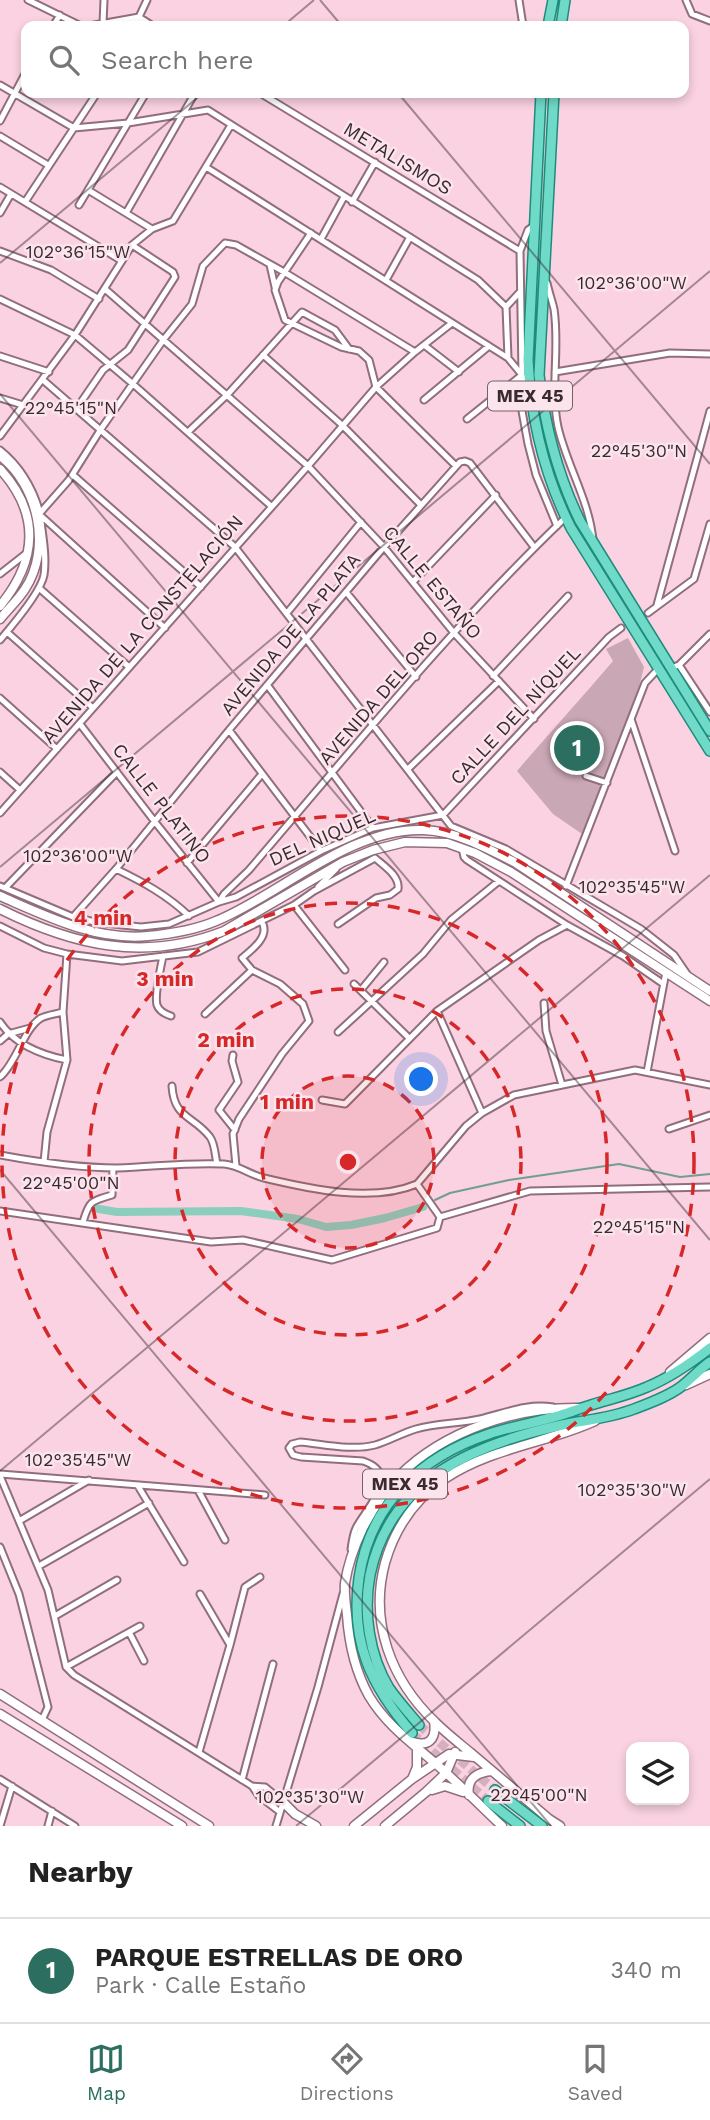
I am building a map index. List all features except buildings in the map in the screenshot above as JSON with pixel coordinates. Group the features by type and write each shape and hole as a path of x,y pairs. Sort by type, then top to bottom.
{"main road":[{"path":"549,21 553,0"},
{"path":"562,21 565,0"},
{"name":"MEX 45","path":"539,98 528,338 529,390 538,441 546,470 585,553 710,751"},
{"name":"MEX 45","path":"554,98 539,375 542,404 553,453 567,494 594,546 675,666 710,731"},
{"name":"MEX 45","path":"413,1732 383,1696 366,1660 357,1612 366,1546 390,1501 409,1479 440,1455 488,1434 633,1393 659,1381 710,1348"},
{"name":"MEX 45","path":"413,1732 381,1672 373,1649 367,1606 369,1582 377,1552 388,1525 412,1493 453,1463 485,1447 562,1425 596,1421 636,1408 680,1388 710,1362"},
{"path":"495,1790 542,1826"},
{"path":"488,1801 520,1826"}],"street":[{"path":"28,0 71,21"},
{"path":"46,9 51,0"},
{"path":"103,21 104,0"},
{"path":"136,21 147,0"},
{"path":"519,0 522,21"},
{"path":"687,0 692,15 710,21"},
{"path":"56,21 60,15"},
{"path":"115,21 139,17 145,21"},
{"path":"0,121 21,81"},
{"path":"0,85 21,97"},
{"path":"23,98 74,128 128,123 208,110 478,280 506,307"},
{"path":"88,98 90,102"},
{"path":"25,202 93,98"},
{"path":"79,205 143,98"},
{"path":"126,213 192,98"},
{"name":"METALISMOS","path":"268,98 520,251"},
{"path":"0,436 75,335 132,245 152,229 173,221 231,125"},
{"path":"0,136 48,165"},
{"path":"352,202 375,162"},
{"path":"206,167 508,358 522,375 529,390"},
{"path":"0,187 122,261"},
{"path":"88,190 152,229"},
{"path":"0,213 11,194"},
{"path":"321,239 344,197"},
{"path":"534,225 528,230 520,251 520,400 536,475 557,526"},
{"path":"275,290 311,233"},
{"path":"386,280 410,237"},
{"path":"27,521 38,514 73,475 101,429 194,301 203,266 225,243 236,245 284,272 415,352"},
{"path":"77,408 103,370 128,350 175,277 173,272 132,245"},
{"path":"0,251 51,270 99,299"},
{"path":"270,265 285,320 341,347 359,351 369,360 376,387 456,466 465,461 470,463 534,547"},
{"path":"543,270 554,309 558,427 588,512 594,546"},
{"name":"CALLE ESTAÑO","path":"105,289 308,466 384,547 454,632 534,719"},
{"path":"508,358 506,307 519,292"},
{"path":"0,299 75,335 271,506"},
{"path":"188,432 228,394 302,312 335,330 349,349"},
{"name":"AVENIDA DE LA CONSTELACIÓN","path":"0,813 376,387 452,323"},
{"path":"424,345 459,372"},
{"path":"424,400 489,346"},
{"path":"555,372 670,353 710,354"},
{"path":"263,355 342,425 421,505"},
{"path":"0,356 49,372"},
{"path":"467,419 522,375"},
{"path":"43,380 235,547 443,815 459,838 467,860 662,983"},
{"path":"0,398 23,405"},
{"path":"657,605 709,417"},
{"path":"0,450 12,460 30,485 43,536 44,576 39,588 0,640"},
{"path":"0,456 13,467 28,490 38,514 37,559 25,589 0,619"},
{"name":"AVENIDA DE LA PLATA","path":"73,917 384,547 456,466"},
{"path":"0,469 19,496 27,521 29,551 18,583 0,606"},
{"path":"73,475 201,587"},
{"path":"413,582 496,495"},
{"path":"38,514 165,628"},
{"name":"AVENIDA DEL ORO","path":"219,902 454,632 566,517"},
{"path":"287,613 361,522"},
{"path":"648,613 694,579 710,524"},
{"path":"0,574 29,551"},
{"path":"39,588 129,667"},
{"path":"346,592 416,677"},
{"path":"493,676 569,596"},
{"name":"CALLE DEL NÍQUEL","path":"443,815 609,637 621,628"},
{"path":"7,632 93,708"},
{"path":"710,634 675,666 710,712"},
{"path":"566,886 645,683 659,668"},
{"path":"408,769 499,681"},
{"path":"268,686 373,828"},
{"path":"0,698 57,750"},
{"path":"631,719 675,851"},
{"name":"CALLE PLATINO","path":"80,724 219,902"},
{"path":"229,730 321,851"},
{"path":"0,772 20,790"},
{"path":"117,772 2,890 40,914 88,931 145,937 215,921 323,862 375,838 424,830 485,846 514,862 668,968 710,1001"},
{"path":"187,863 261,774"},
{"path":"586,776 607,783"},
{"name":"DEL NIQUEL","path":"2,890 73,917 95,922 141,927 169,924 236,897 321,851 373,828 443,815"},
{"path":"451,827 506,849 641,929 674,955 688,977"},
{"path":"3,912 76,940 129,948 173,946 225,931 342,862 373,850 405,842 447,843 475,853 510,872 710,991"},
{"path":"0,926 44,948 67,954 122,961 198,951 294,905 375,858 394,875 398,883 397,889 390,895 376,898 338,924"},
{"path":"314,891 342,862"},
{"path":"116,869 149,885 189,916"},
{"path":"338,1032 423,954 451,920 499,881"},
{"path":"294,905 345,970"},
{"path":"236,1166 233,1134 239,1119 282,1054 309,1021 303,1004 280,984 252,970 242,958 264,936 265,927 261,922"},
{"path":"322,1101 345,1104 437,1011 539,940 567,925"},
{"path":"44,1162 47,1132 67,1060 63,1012 67,954"},
{"path":"163,956 157,1006 171,1016"},
{"path":"361,990 384,962"},
{"path":"647,1072 662,983 668,968"},
{"path":"205,1014 252,970"},
{"path":"354,984 409,1038"},
{"path":"544,1003 546,1031 562,1084"},
{"path":"437,1011 482,1113"},
{"path":"0,1041 8,1034 30,1028 43,1017 63,1012"},
{"path":"0,1022 8,1034 23,1044 47,1056 67,1060"},
{"path":"0,1077 23,1044 30,1028"},
{"path":"233,1055 238,1082 219,1110 235,1130"},
{"path":"0,1155 113,1168 193,1162 217,1164 236,1166 260,1177 333,1191 391,1191 417,1184 466,1126 482,1113 514,1095 631,1071 710,1085"},
{"path":"172,1086 177,1108 210,1138 217,1164"},
{"path":"669,1129 710,1115"},
{"path":"83,1223 88,1206 93,1200 112,1195 113,1168"},
{"path":"417,1184 440,1217"},
{"path":"440,1217 530,1191 710,1187"},
{"path":"0,1211 211,1242 243,1240 331,1259 437,1228 440,1217"},
{"path":"659,1381 710,1338"},
{"path":"680,1388 710,1374"},
{"path":"276,1826 345,1588 355,1529 381,1488 380,1474 372,1464 363,1461 301,1457 293,1455 289,1448 300,1442 361,1447 375,1445 413,1430 438,1424 478,1420 522,1407 539,1405 582,1408"},
{"path":"351,1554 380,1498 399,1475 425,1454 470,1429 556,1407"},
{"path":"560,1826 434,1721 400,1679 392,1665 383,1636 380,1590 396,1533 420,1501 446,1478 491,1456 596,1421"},
{"path":"265,1494 0,1475 39,1566 55,1616 66,1667 74,1675 252,1786 259,1796 280,1812"},
{"path":"19,1521 89,1480"},
{"path":"138,1486 184,1562"},
{"path":"198,1490 225,1539"},
{"path":"39,1566 149,1503"},
{"path":"0,1547 19,1594 48,1707 41,1721"},
{"path":"199,1752 245,1587 260,1577"},
{"path":"55,1616 117,1580"},
{"path":"345,1588 354,1662 369,1697 389,1723 413,1732 419,1745 426,1744 433,1738 434,1721"},
{"path":"200,1594 230,1645"},
{"path":"66,1667 139,1626"},
{"path":"129,1632 144,1661"},
{"path":"242,1780 273,1664"},
{"path":"0,1694 209,1826"},
{"path":"0,1714 182,1826"},
{"path":"409,1782 417,1767 413,1732"},
{"path":"385,1826 446,1773 460,1743"},
{"path":"417,1749 436,1763 502,1826"},
{"path":"354,1826 449,1754 477,1758"},
{"path":"469,1795 469,1782 481,1772 492,1771"},
{"path":"0,1779 75,1826"},
{"path":"0,1826 12,1786"},
{"path":"252,1786 265,1787 295,1814 316,1826"},
{"path":"426,1792 444,1786 469,1795"},
{"path":"48,1826 52,1811"}],"shaded area":[{"path":"628,638 644,667 637,695 585,836 553,814 517,771 613,661 606,649"}],"waterway":[{"path":"435,1200 450,1193 509,1180 619,1164 680,1177 710,1174"},
{"path":"93,1208 117,1212 241,1211 298,1219 326,1227 385,1218 423,1207"}],"tunnel":[{"path":"419,1725 495,1790"},
{"path":"412,1733 488,1801"}],"place":[{"name":"PARQUE ESTRELLAS DE ORO","path":"577,748"}]}
